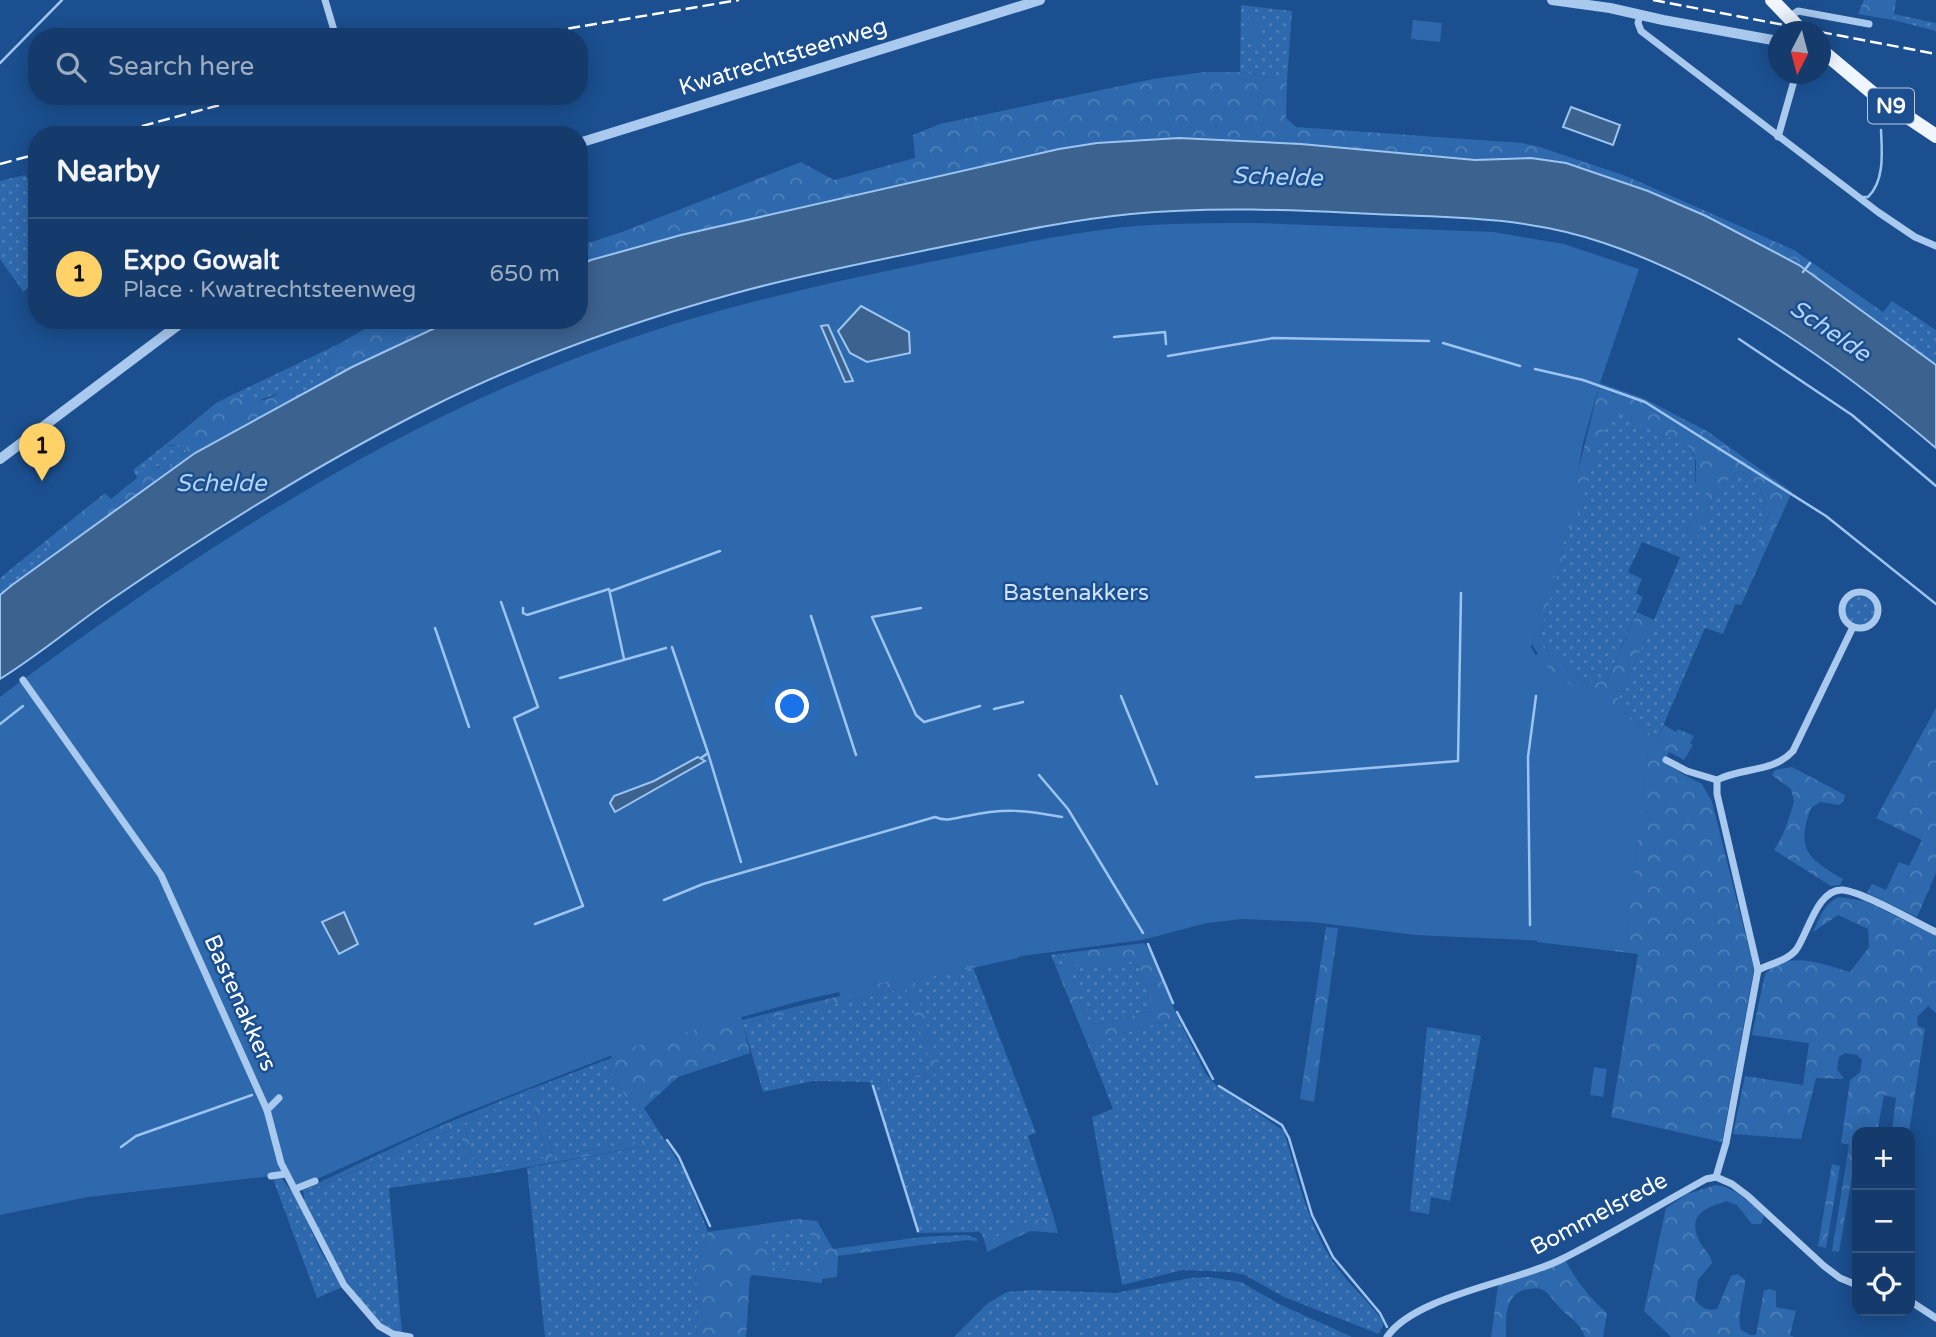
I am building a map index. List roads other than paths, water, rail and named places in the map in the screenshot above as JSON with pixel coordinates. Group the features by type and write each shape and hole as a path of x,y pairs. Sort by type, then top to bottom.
{"main road":[{"path":"1772,0 1792,21"},
{"name":"N9","path":"1831,58 1875,95 1936,136"}],"street":[{"path":"325,0 333,28"},
{"name":"Kwatrechtsteenweg","path":"588,140 1041,0"},
{"path":"1552,0 1611,8 1768,39"},
{"path":"1789,17 1798,11 1869,24"},
{"path":"1640,15 1638,23 1641,31 1862,199 1915,237 1936,246"},
{"path":"1778,137 1793,84"},
{"path":"0,459 173,329"},
{"path":"1854,593 1870,595 1878,604 1877,619 1867,628 1853,628 1843,616 1846,599 1854,593"},
{"path":"1666,760 1687,771 1721,778 1784,760 1793,751 1853,628"},
{"name":"Bastenakkers","path":"23,680 161,875 267,1110 281,1163 344,1285 379,1326 393,1334 410,1337"},
{"path":"1721,778 1717,793 1758,970 1726,1143 1716,1177 1732,1184 1748,1196 1836,1276 1852,1283"},
{"path":"1758,970 1783,960 1796,950 1821,902 1830,892 1853,893 1936,932"},
{"path":"267,1110 279,1098"},
{"path":"271,1175 286,1174"},
{"name":"Bommelsrede","path":"1387,1337 1395,1326 1416,1313 1464,1293 1549,1265 1706,1179 1716,1177"},
{"path":"295,1189 315,1181"},
{"path":"1915,1304 1936,1318"}],"water":[{"path":"1571,107 1620,125 1613,145 1563,127"},
{"name":"Schelde","path":"1179,138 1301,144 1475,160 1531,158 1566,163 1648,191 1706,216 1799,265 1936,365 1936,448 1821,358 1736,304 1649,260 1576,234 1490,220 1313,211 1191,210 1104,217 1000,235 759,287 619,329 504,373 389,429 268,498 150,573 0,679 0,595 195,453 352,367 433,329 588,329 588,261 591,260 681,235 1059,149 1097,143"},
{"path":"861,306 909,332 910,353 867,362 850,353 838,331"},
{"path":"828,325 853,381 845,382 821,326"},
{"path":"698,757 705,761 615,812 610,803 614,796 654,781"},
{"path":"344,912 358,944 339,954 322,922"}],"waterway":[{"path":"34,28 62,0"},
{"path":"0,63 28,35"},
{"path":"1863,197 1868,197 1880,174 1881,130"},
{"path":"1803,272 1810,263"},
{"path":"1114,337 1165,332 1166,344"},
{"path":"1168,356 1273,338 1429,341"},
{"path":"1739,339 1852,415 1936,486"},
{"path":"1443,343 1520,366"},
{"path":"1535,369 1583,380 1645,402 1826,516 1936,604"},
{"path":"611,591 720,551"},
{"path":"523,608 523,613 527,615 609,589 624,659"},
{"path":"1256,777 1458,761 1461,593"},
{"path":"501,602 538,707 514,718 583,906 535,924"},
{"path":"921,608 872,617 916,715 924,722 980,706"},
{"path":"811,616 856,755"},
{"path":"435,628 469,727"},
{"path":"672,647 741,862"},
{"path":"560,678 666,648"},
{"path":"1121,696 1157,784"},
{"path":"1530,925 1528,757 1536,696"},
{"path":"994,709 1023,702"},
{"path":"0,724 23,706"},
{"path":"701,758 708,753"},
{"path":"1039,775 1068,809 1143,933"},
{"path":"664,900 703,884 935,817 951,819 1014,811 1062,817"},
{"path":"1148,944 1173,1003"},
{"path":"1177,1012 1213,1079"},
{"path":"873,1086 918,1231"},
{"path":"1219,1086 1282,1125 1289,1138 1312,1215 1333,1257 1380,1313 1387,1327"},
{"path":"121,1147 136,1136 252,1095"},
{"path":"667,1140 679,1157 710,1226"}],"railway":[{"path":"572,28 739,0"},
{"path":"1653,0 1936,54"},
{"path":"142,126 220,105"},
{"path":"0,164 28,156"}],"place":[{"name":"Expo Gowalt","path":"42,481"}]}
